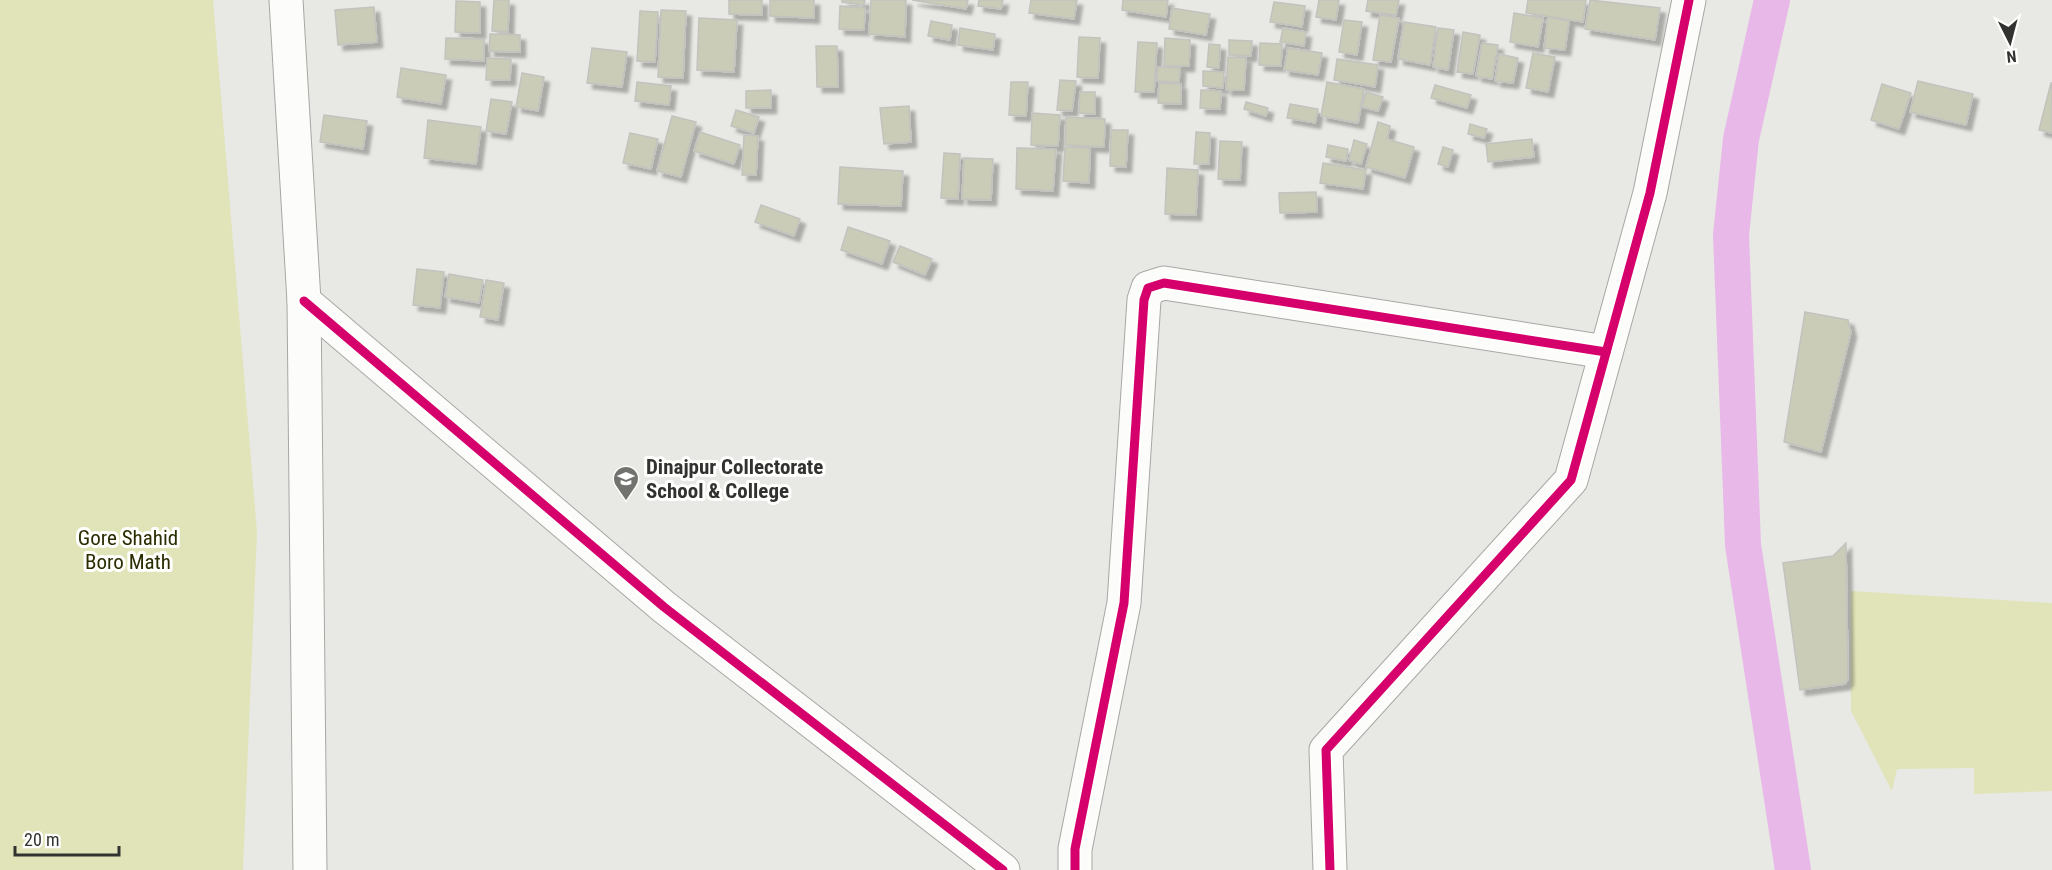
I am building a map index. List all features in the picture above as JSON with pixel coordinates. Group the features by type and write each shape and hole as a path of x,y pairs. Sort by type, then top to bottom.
{"street":[{"path":"286,0 304,301 310,870"},
{"path":"1330,870 1326,750 1571,480 1650,193 1689,0"},
{"path":"1075,870 1076,849 1124,603 1144,300 1148,288 1164,284 1606,352"},
{"path":"304,301 664,607 1003,870"}],"green space":[{"name":"Gore Shahid Boro Math","path":"0,0 213,0 257,532 243,870 0,870"},
{"path":"1851,591 2052,603 2052,791 1974,794 1974,768 1897,769 1892,791 1851,711"}],"building":[{"path":"494,0 509,0 508,32 492,31"},
{"path":"729,0 762,0 762,15 729,14"},
{"path":"770,0 814,0 814,18 770,16"},
{"path":"842,0 865,0 864,5 842,2"},
{"path":"871,0 906,0 905,37 869,34"},
{"path":"912,0 968,0 966,9"},
{"path":"979,0 1003,0 1001,9 978,6"},
{"path":"1031,0 1077,0 1074,19 1029,13"},
{"path":"1123,0 1168,0 1166,17 1122,10"},
{"path":"1319,0 1339,0 1336,20 1316,17"},
{"path":"1368,0 1399,0 1396,15 1366,11"},
{"path":"1528,0 1586,0 1583,22 1526,13"},
{"path":"1590,0 1660,8 1655,40 1585,29"},
{"path":"456,1 480,2 480,33 455,32"},
{"path":"1274,2 1305,6 1302,27 1270,22"},
{"path":"840,6 865,8 864,30 839,29"},
{"path":"374,7 377,42 338,45 335,10"},
{"path":"1172,8 1210,14 1206,35 1169,29"},
{"path":"661,10 686,11 683,78 658,77"},
{"path":"640,11 658,12 655,62 637,61"},
{"path":"1514,13 1543,18 1538,47 1510,42"},
{"path":"1380,15 1399,18 1391,62 1373,60"},
{"path":"1548,17 1569,21 1565,50 1544,48"},
{"path":"699,18 737,20 734,72 697,70"},
{"path":"1344,20 1362,22 1357,55 1339,52"},
{"path":"931,21 952,25 950,40 928,36"},
{"path":"1404,22 1436,27 1430,65 1398,59"},
{"path":"960,28 995,34 993,50 958,45"},
{"path":"1283,28 1306,32 1304,46 1280,42"},
{"path":"1438,28 1454,30 1448,70 1433,67"},
{"path":"1463,32 1480,35 1473,74 1457,72"},
{"path":"490,34 520,35 520,52 489,51"},
{"path":"1079,37 1100,38 1098,78 1077,77"},
{"path":"446,38 484,39 484,61 445,59"},
{"path":"1165,38 1190,40 1189,66 1164,66"},
{"path":"1229,40 1252,41 1251,56 1229,55"},
{"path":"1138,42 1157,43 1154,92 1135,92"},
{"path":"1260,43 1282,44 1281,66 1259,65"},
{"path":"1482,43 1498,45 1492,79 1476,76"},
{"path":"1209,44 1220,45 1219,68 1207,67"},
{"path":"816,46 837,46 838,87 817,87"},
{"path":"592,48 627,52 622,87 587,83"},
{"path":"1288,48 1322,53 1318,75 1284,70"},
{"path":"1533,53 1555,57 1548,92 1526,88"},
{"path":"1499,54 1518,58 1513,83 1495,81"},
{"path":"1228,57 1246,58 1244,90 1226,90"},
{"path":"487,58 511,59 510,80 486,80"},
{"path":"1337,59 1378,65 1375,87 1334,80"},
{"path":"1158,67 1180,68 1179,82 1157,81"},
{"path":"401,68 446,75 441,104 397,97"},
{"path":"1203,71 1224,72 1223,88 1203,86"},
{"path":"522,73 544,77 538,111 516,107"},
{"path":"1060,80 1076,81 1072,111 1057,110"},
{"path":"1918,81 1973,94 1966,125 1910,112"},
{"path":"637,82 671,86 669,105 635,101"},
{"path":"1011,82 1028,82 1026,116 1009,115"},
{"path":"1327,82 1364,89 1358,123 1321,116"},
{"path":"1159,83 1181,84 1181,104 1158,103"},
{"path":"2052,83 2052,133 2039,130"},
{"path":"1882,84 1911,93 1899,129 1871,120"},
{"path":"1435,85 1471,95 1467,108 1431,98"},
{"path":"771,90 771,108 746,108 746,91"},
{"path":"1201,90 1221,91 1220,109 1200,108"},
{"path":"1080,92 1095,92 1095,114 1079,113"},
{"path":"1366,92 1383,97 1378,111 1362,107"},
{"path":"491,99 512,102 506,134 486,131"},
{"path":"1246,102 1268,108 1266,116 1244,109"},
{"path":"1290,104 1318,109 1315,123 1287,118"},
{"path":"909,106 911,142 884,144 880,108"},
{"path":"736,110 759,117 754,133 731,126"},
{"path":"1032,113 1060,115 1058,146 1031,145"},
{"path":"324,115 367,121 363,149 320,142"},
{"path":"672,116 696,122 681,177 657,171"},
{"path":"1066,117 1105,119 1104,147 1065,145"},
{"path":"428,120 481,127 476,164 424,158"},
{"path":"1378,122 1390,126 1387,139 1414,147 1405,178 1366,167"},
{"path":"1470,124 1487,129 1484,138 1468,134"},
{"path":"1111,130 1128,130 1126,167 1110,166"},
{"path":"700,132 740,145 734,164 694,151"},
{"path":"1196,132 1210,133 1209,164 1194,164"},
{"path":"630,133 658,139 651,169 623,163"},
{"path":"744,135 758,136 756,175 742,175"},
{"path":"1532,139 1534,157 1488,162 1486,144"},
{"path":"1354,140 1367,144 1361,164 1349,160"},
{"path":"1220,141 1242,142 1240,180 1218,179"},
{"path":"1328,145 1348,149 1346,161 1326,157"},
{"path":"1065,147 1090,148 1089,183 1063,181"},
{"path":"1443,147 1453,150 1448,167 1438,164"},
{"path":"1017,148 1056,149 1053,191 1016,189"},
{"path":"944,153 960,154 958,199 941,198"},
{"path":"964,158 993,159 991,200 962,199"},
{"path":"1323,163 1366,170 1363,189 1320,183"},
{"path":"840,167 903,171 901,206 838,204"},
{"path":"1167,168 1198,170 1196,215 1165,214"},
{"path":"1316,192 1317,212 1280,213 1279,193"},
{"path":"761,205 800,219 794,236 755,222"},
{"path":"848,227 890,241 882,264 841,250"},
{"path":"900,246 932,259 925,275 893,262"},
{"path":"417,269 444,272 440,308 413,305"},
{"path":"449,274 483,280 479,303 445,297"},
{"path":"486,280 504,283 498,320 480,317"},
{"path":"1805,312 1848,320 1851,332 1821,452 1784,442"},
{"path":"1846,543 1848,679 1845,684 1800,690 1783,563 1833,556"}],"waterway":[{"path":"1772,0 1741,139 1731,235 1743,545 1793,870"}],"cycle path":[{"path":"1330,870 1326,750 1571,480 1650,193 1689,0"},
{"path":"1075,870 1075,849 1124,603 1144,300 1148,288 1164,283 1606,352"},
{"path":"304,301 664,607 1003,870"}],"place":[{"name":"Dinajpur Collectorate School & College","path":"626,502"}]}
